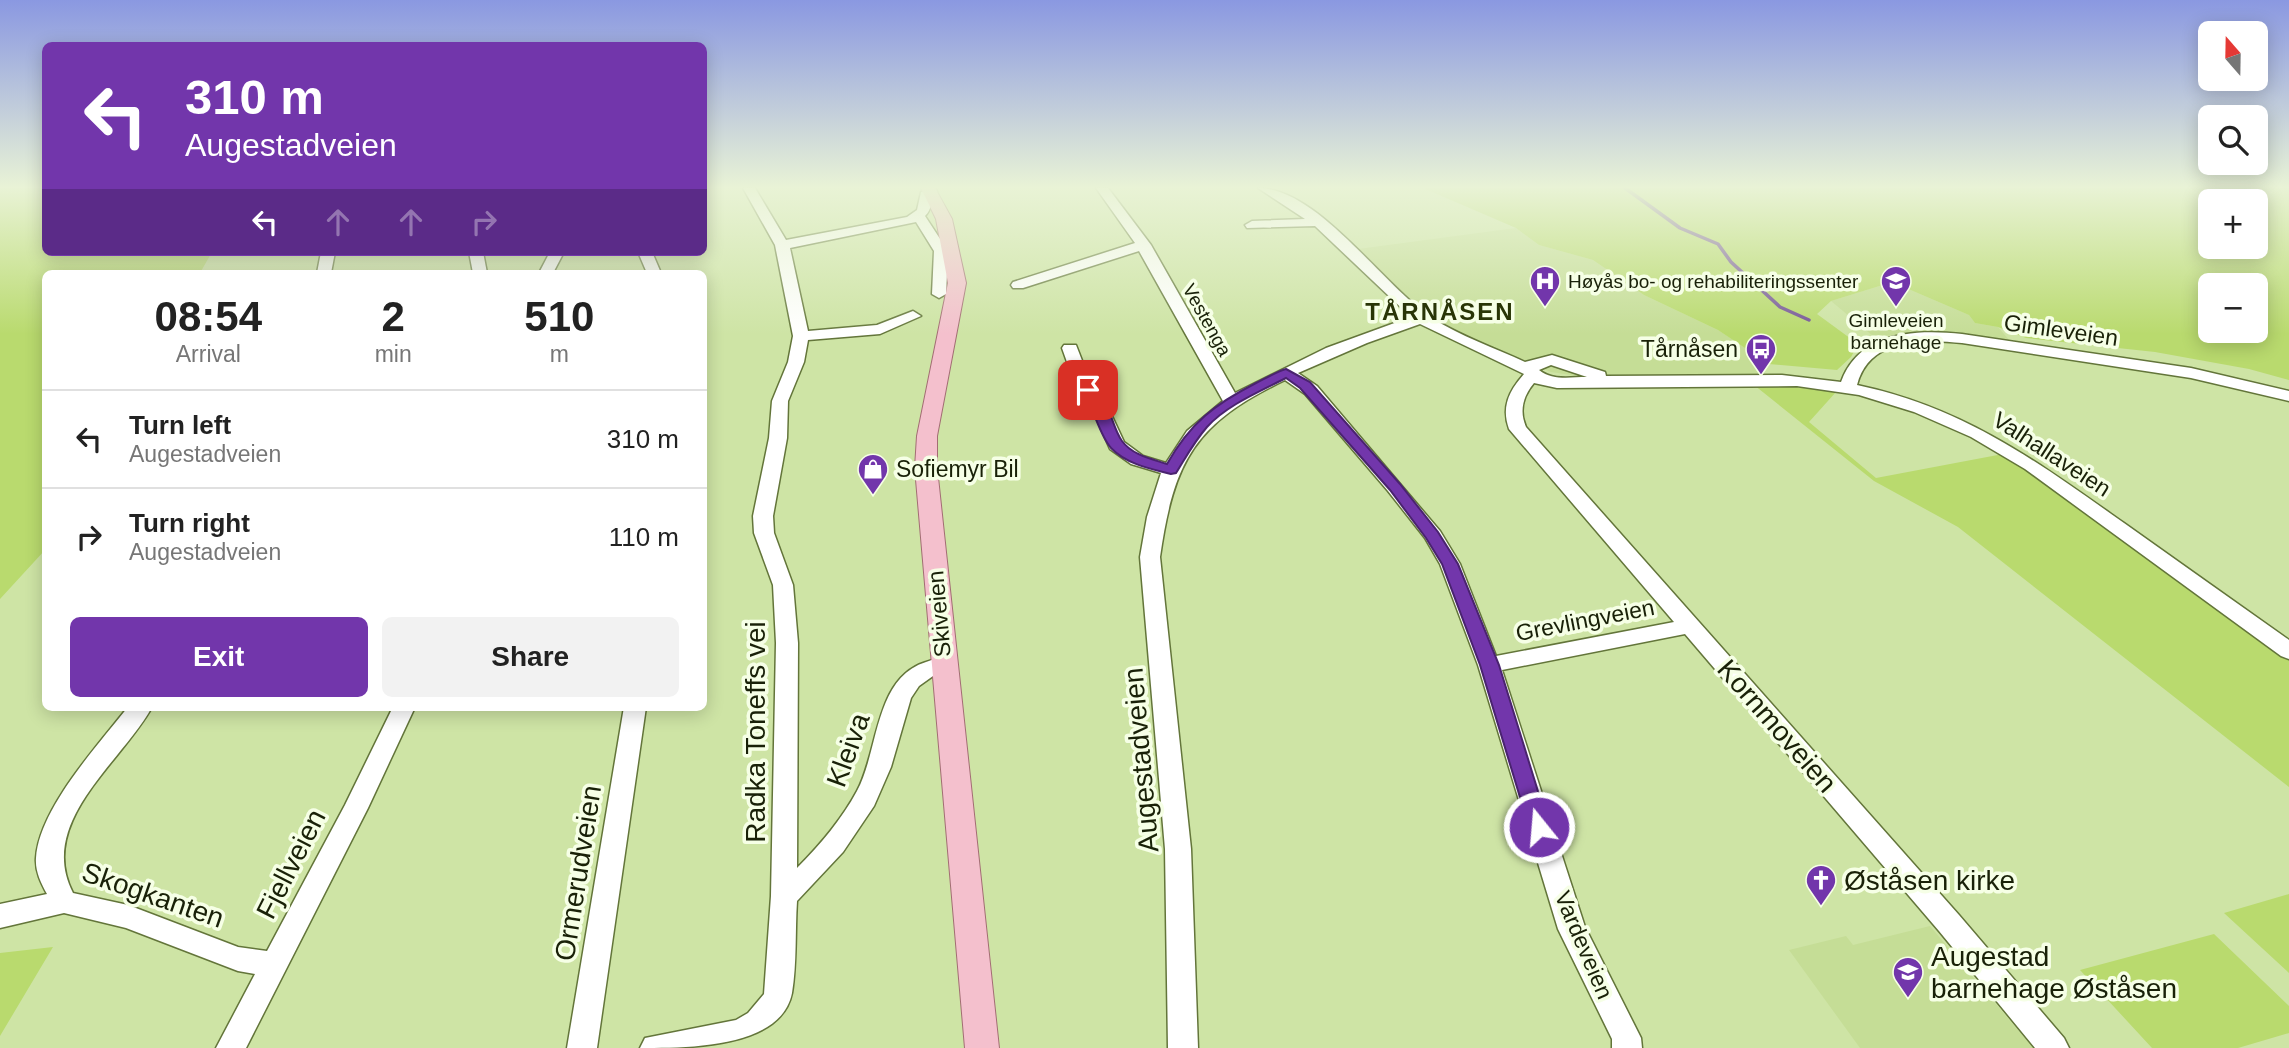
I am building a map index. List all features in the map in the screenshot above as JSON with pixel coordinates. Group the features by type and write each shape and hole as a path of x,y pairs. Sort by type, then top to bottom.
{"main road":[{"name":"Skiveien","path":"948,237 957,283 926,445 928,492 982,1048"}],"street":[{"name":"Radka Toneffs vei","path":"655,1048 743,1033 760,1023 773,1010 779,984 784,896 786,611 776,560 764,533 763,516 778,438 780,401 796,362 801,336 782,245 777,237"},
{"path":"782,245 827,237"},
{"path":"930,237 941,251 939,294"},
{"name":"Vestenga","path":"1139,237 1222,388 1232,401"},
{"path":"1335,237 1422,318 1488,351 1563,377"},
{"path":"1018,285 1144,245"},
{"path":"801,336 880,329 913,316"},
{"name":"Augestadveien","path":"1183,1048 1178,849 1150,557 1154,517 1171,470 1185,445 1204,422 1232,401 1366,336 1422,318"},
{"name":"Gimleveien","path":"1848,388 1861,361 1873,350 1900,339 1926,337 1974,341 2189,371 2289,396"},
{"path":"1070,348 1080,376 1096,399 1116,445 1137,460 1171,470"},
{"path":"1516,400 1517,393 1534,369 1552,360 1563,377"},
{"name":"Vardeveien","path":"1286,373 1311,390 1395,487 1433,536 1450,564 1489,665 1572,929 1626,1038 1627,1048"},
{"path":"1516,400 1563,377"},
{"name":"Valhallaveien","path":"1563,377 1628,381 1779,380 1848,388 1930,412 2001,446 2289,651"},
{"name":"Kornmoveien","path":"1516,400 1513,413 1518,429 1950,923 2054,1048"},
{"name":"Grevlingveien","path":"1489,665 1690,626"},
{"name":"Kleiva","path":"784,896 821,863 867,797 879,767 895,709 912,678 926,668 944,664"},
{"name":"Skogkanten","path":"138,711 90,773 65,813 49,851 51,876 64,902 128,916 238,959 274,964"},
{"name":"Fjellveien","path":"231,1048 356,807 402,711"},
{"name":"Ormerudveien","path":"582,1048 634,711"},
{"path":"0,916 64,902"}],"shaded area":[{"path":"0,237 42,237 42,256 210,256 202,270 42,270 42,553 0,599"},
{"name":"Høyås bo- og rehabiliteringssenter","path":"1449,237 1528,237 1539,245 1593,260 1644,295 1718,330 1769,364 1749,381 1611,381 1551,372 1467,337 1427,316 1358,249"},
{"path":"1528,237 2198,237 2198,259 2268,259 2268,237 2289,237 2289,380 2249,369 2155,352 2026,338 1998,327 1975,323 1969,315 1906,288 1886,284 1831,301 1817,314 1858,344 1851,357 1837,370 1769,364 1718,330 1644,295 1593,260 1539,245"},
{"name":"Gimleveien barnehage","path":"1886,284 1906,288 1969,315 1975,323 1998,327 2010,341 1945,333 1873,336 1831,301"},
{"path":"1749,381 1836,392 1809,422 1876,478 2003,454 2289,660 2289,787 1958,527 1874,481"},
{"path":"2289,894 2289,973 2224,913"},
{"name":"Augestad barnehage Øståsen","path":"1930,926 2033,1048 1860,1048 1789,950 1846,936 1853,945"},
{"path":"2214,934 2289,1006 2289,1033 2238,1048 2152,1048 2080,970"},
{"path":"53,947 0,1036 0,953"}],"waterway":[{"path":"1701,237 1718,244 1731,262 1780,307 1809,320"}],"place":[{"name":"Høyås bo- og rehabiliteringssenter","path":"1545,308"},
{"name":"Gimleveien barnehage","path":"1896,308"},
{"name":"Tårnåsen","path":"1761,376"},
{"name":"Sofiemyr Bil","path":"873,496"},
{"name":"Øståsen kirke","path":"1821,907"},
{"name":"Augestad barnehage Øståsen","path":"1908,999"}],"district":[{"name":"TÅRNÅSEN","path":"1440,311"}],"route":[{"path":"1088,390 1096,399 1116,445 1137,460 1171,470 1185,445 1204,422 1232,401 1286,373 1311,390 1395,487 1433,536 1450,564 1489,665 1539,827"}]}
